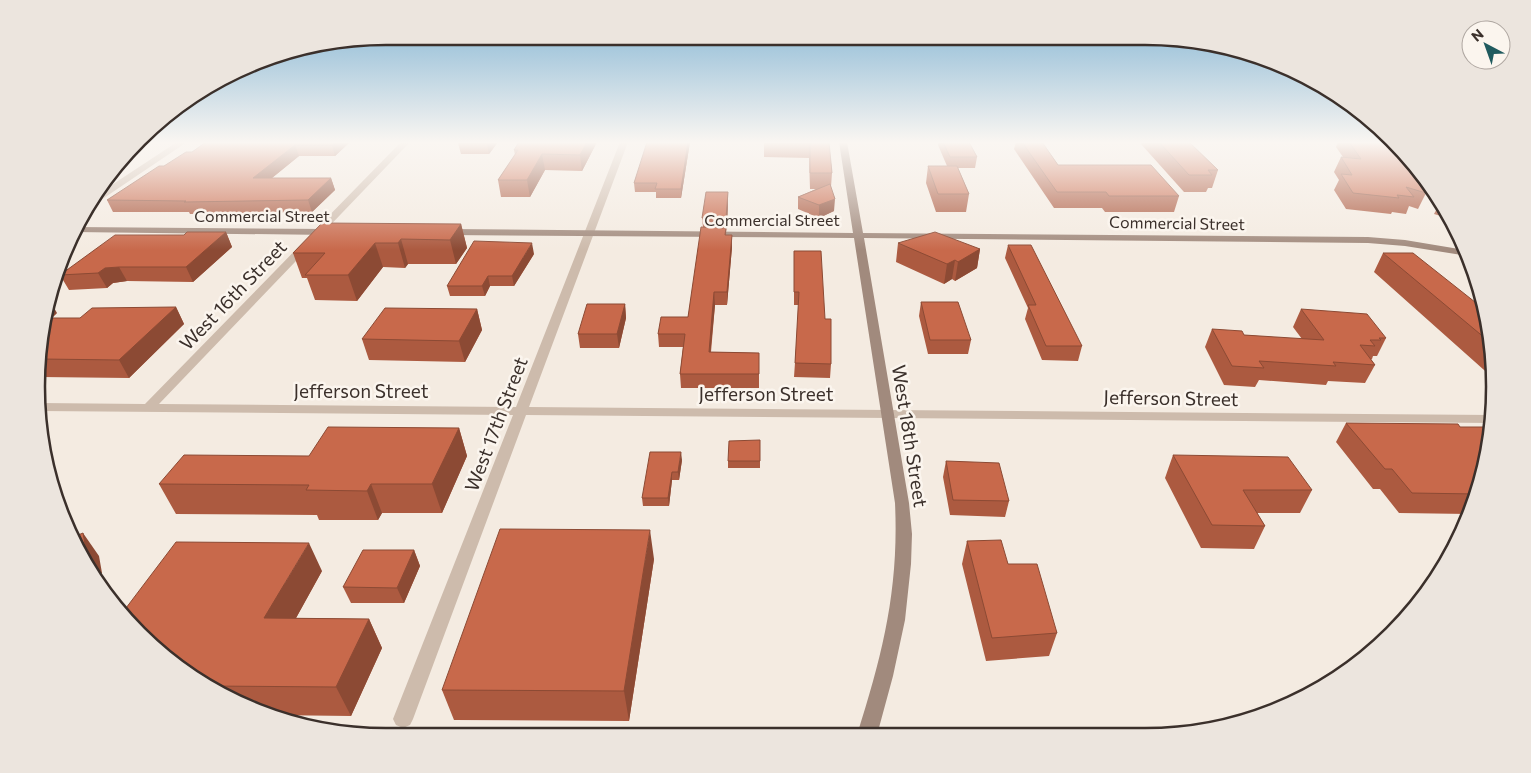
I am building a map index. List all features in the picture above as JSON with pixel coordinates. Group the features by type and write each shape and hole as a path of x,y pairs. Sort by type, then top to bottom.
{"street":[{"path":"106,193 128,178"},
{"name":"West 16th Street","path":"148,408 371,178"},
{"name":"West 17th Street","path":"404,719 610,178"},
{"name":"West 18th Street","path":"849,178 902,502 905,536 904,578 897,627 884,681 869,728"},
{"name":"Commercial Street","path":"83,230 339,232"},
{"name":"Commercial Street","path":"439,232 1368,240 1458,251"},
{"name":"Jefferson Street","path":"46,407 1484,419"}],"building":[{"path":"141,178 331,178 308,200 184,202 186,201 107,200"},
{"path":"499,178 528,178 527,180 498,180"},
{"path":"636,178 683,178 681,189 655,189 657,183 634,183"},
{"path":"932,178 962,178 969,194 938,194"},
{"path":"1047,178 1163,178 1179,196 1109,196 1106,192 1057,192"},
{"path":"1344,178 1414,178 1425,193 1406,187 1414,197 1397,195 1399,198 1353,193"},
{"path":"830,184 835,199 819,205 798,197"},
{"path":"706,192 728,192 726,218 702,218"},
{"path":"322,223 461,224 450,240 401,239 398,243 375,243 348,275 305,275 325,253 293,253"},
{"path":"701,227 726,228 725,235 732,235 727,292 714,292 709,352 759,353 759,374 680,374 685,334 658,334 661,317 688,317"},
{"path":"187,232 226,232 186,267 119,267 105,268 98,273 64,275 65,271 115,235 184,235"},
{"path":"935,232 980,249 958,262 955,260 947,264 898,243"},
{"path":"474,241 532,243 512,276 488,276 482,286 447,286"},
{"path":"1008,245 1031,245 1082,346 1046,346 1028,305 1036,305"},
{"path":"794,251 821,251 825,319 831,319 831,364 795,363 799,292 794,292"},
{"path":"1383,253 1413,253 1475,302 1482,335"},
{"path":"921,302 958,302 971,340 930,340"},
{"path":"587,304 625,304 617,334 578,334"},
{"path":"176,307 119,360 46,359 52,318 80,318 92,308"},
{"path":"385,308 477,309 459,341 362,339"},
{"path":"1301,309 1367,314 1386,338 1370,340 1375,346 1360,345 1375,365 1333,362 1336,366 1259,361 1264,368 1232,366 1212,329 1242,331 1244,335 1324,340"},
{"path":"1346,423 1458,424 1460,427 1483,427 1469,494 1412,493 1392,469 1385,469"},
{"path":"328,427 459,428 432,484 371,484 367,491 306,490 309,485 159,484 184,455 309,456"},
{"path":"760,440 760,461 728,461 729,441"},
{"path":"650,452 681,452 678,472 672,472 668,498 642,498"},
{"path":"1173,455 1288,457 1312,490 1243,490 1265,526 1212,525"},
{"path":"946,461 999,463 1009,501 953,500"},
{"path":"500,529 650,530 624,691 442,690"},
{"path":"83,533 86,548 80,538 79,535"},
{"path":"1001,540 1008,564 1037,564 1057,633 992,638 967,541"},
{"path":"176,542 309,543 264,618 369,619 336,687 223,686 197,670 161,643 126,607"},
{"path":"363,550 414,550 397,588 343,587"}]}
